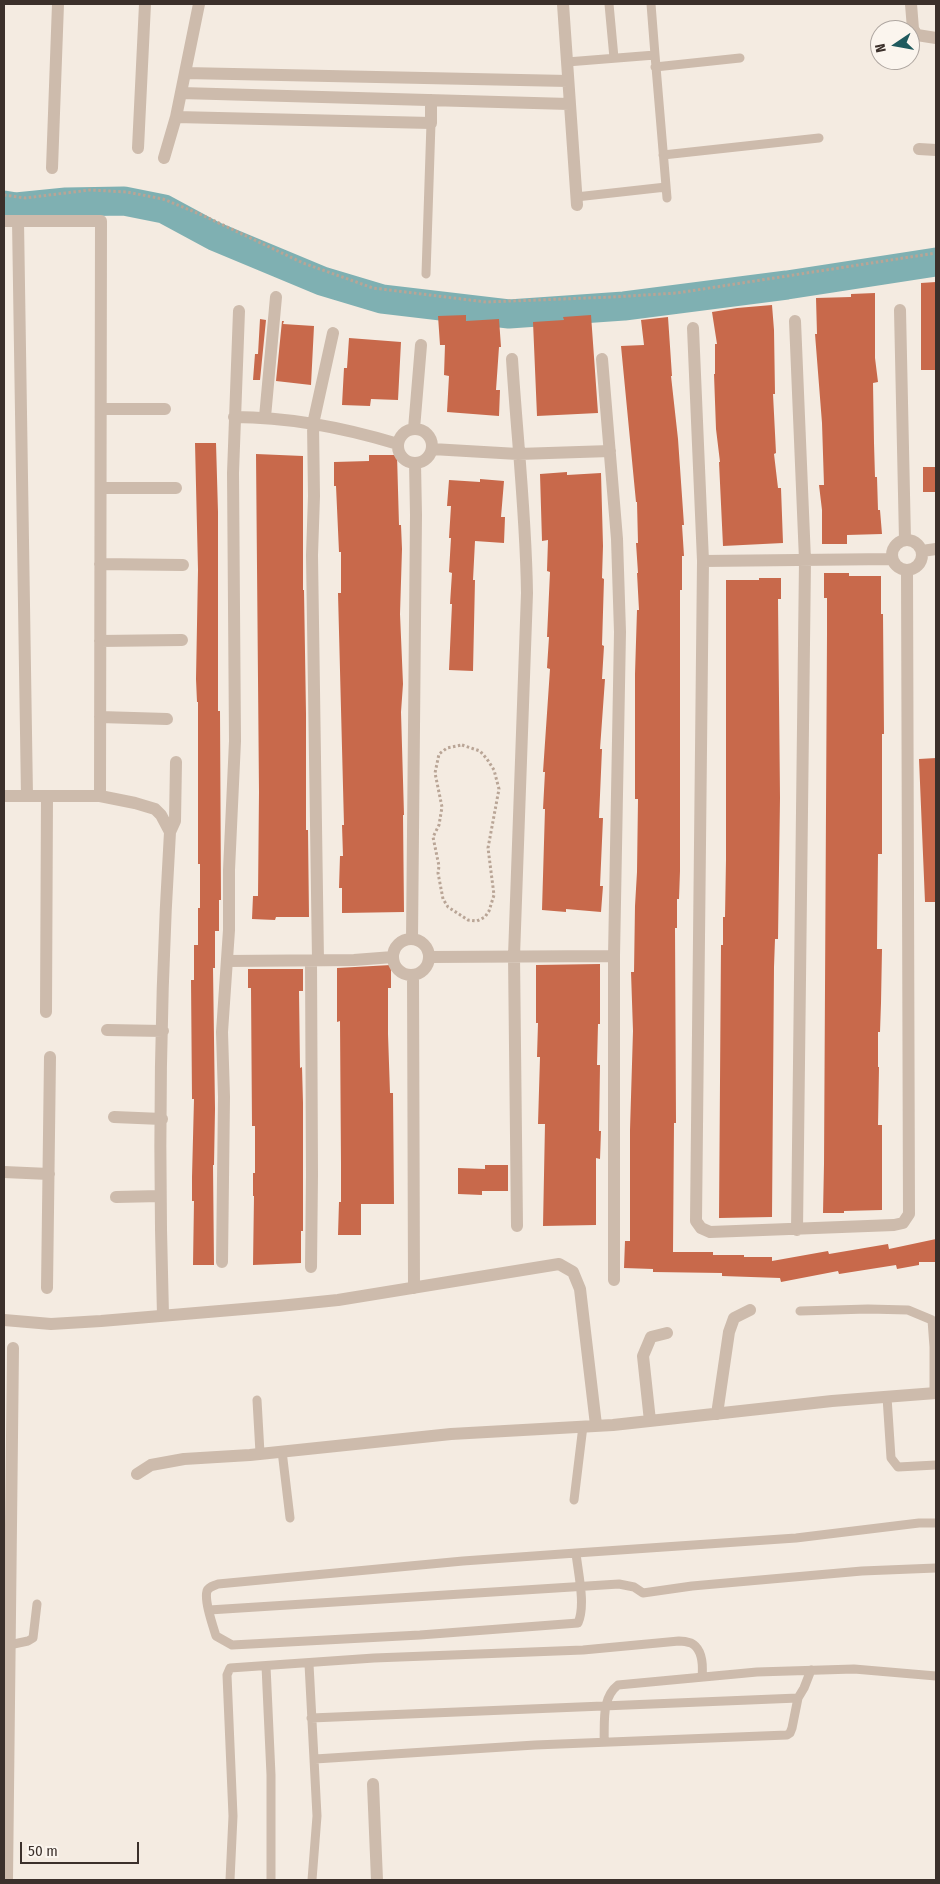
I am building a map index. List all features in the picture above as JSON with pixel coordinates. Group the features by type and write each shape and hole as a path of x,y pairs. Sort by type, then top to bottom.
{"street":[{"path":"52,168 58,4"},
{"path":"138,148 145,4"},
{"path":"164,158 176,117 199,4"},
{"path":"563,4 576,201"},
{"path":"912,4 913,29 917,35 936,38"},
{"path":"185,73 568,80"},
{"path":"181,93 569,104"},
{"path":"176,117 431,123 431,100"},
{"path":"919,150 936,150"},
{"path":"4,221 101,221 100,796"},
{"path":"18,221 26,796"},
{"path":"265,417 276,297"},
{"path":"900,310 905,540"},
{"path":"222,1262 224,1097 222,1032 227,961 229,870 236,740 233,473 239,311"},
{"path":"795,321 805,560 796,1230"},
{"path":"693,328 703,561 696,1221 701,1228 710,1232 894,1225 903,1223 908,1214 907,571"},
{"path":"311,1267 314,960 312,555 314,424 333,333"},
{"path":"414,428 420,345"},
{"path":"602,358 617,539 620,632 614,956 614,1280"},
{"path":"512,359 526,542 527,592 514,956 517,1226"},
{"path":"101,409 165,409"},
{"path":"234,416 265,417 314,424 360,432 398,444"},
{"path":"414,428 428,435 432,449 428,457 415,463 401,455 398,444 401,435 414,428"},
{"path":"432,449 518,454 610,451"},
{"path":"412,939 415,463"},
{"path":"101,488 176,488"},
{"path":"905,540 914,542 922,552 919,565 907,571 899,568 892,559 893,549 905,540"},
{"path":"922,552 936,549"},
{"path":"703,561 892,559"},
{"path":"100,564 183,564"},
{"path":"100,641 182,640"},
{"path":"100,717 167,719"},
{"path":"164,1315 160,1196 163,1031 170,832 175,821 176,762"},
{"path":"4,796 100,796 135,803 155,809 161,814 170,832"},
{"path":"46,1012 48,796"},
{"path":"412,939 426,946 429,957 425,968 420,972 412,974 403,973 399,970 393,957 394,950 400,942 412,939"},
{"path":"429,957 614,956"},
{"path":"227,961 393,957"},
{"path":"412,974 414,1288"},
{"path":"108,1030 163,1031"},
{"path":"47,1288 50,1057"},
{"path":"114,1117 162,1119"},
{"path":"4,1172 49,1174"},
{"path":"116,1197 160,1196"},
{"path":"4,1320 51,1324 100,1322 164,1315 287,1306 338,1300 559,1264 573,1272 580,1290 589,1425"},
{"path":"717,1414 729,1332 734,1318 750,1310"},
{"path":"650,1421 643,1356 651,1337 667,1333"},
{"path":"7,1880 9,1645 7,1461 13,1348"},
{"path":"137,1474 151,1465 184,1459 451,1434 613,1425 887,1396 935,1393"},
{"path":"373,1784 377,1880"}],"lane":[{"path":"609,4 614,58"},
{"path":"651,4 667,198"},
{"path":"567,62 655,55"},
{"path":"656,66 740,58"},
{"path":"426,274 431,123"},
{"path":"663,155 819,138"},
{"path":"576,201 666,187"},
{"path":"800,1311 868,1308 908,1310 932,1320 935,1393"},
{"path":"887,1396 891,1458 898,1467 936,1465"},
{"path":"257,1400 260,1453"},
{"path":"574,1500 589,1425"},
{"path":"282,1451 290,1518"},
{"path":"576,1553 581,1616 578,1623 420,1635 232,1645 216,1636 209,1610 207,1591 210,1587 218,1584 463,1561 576,1553 796,1538 936,1523"},
{"path":"209,1610 579,1585 619,1584 634,1587 643,1593 692,1586 862,1571 936,1568"},
{"path":"9,1645 33,1638 37,1604"},
{"path":"230,1880 233,1816 227,1675 230,1668 374,1658 583,1650 679,1641 692,1643 698,1649 703,1667 702,1677"},
{"path":"309,1664 317,1816 312,1880"},
{"path":"266,1666 271,1775 271,1880"},
{"path":"604,1742 605,1706 612,1689 618,1685 757,1672 811,1670 854,1669 936,1676"},
{"path":"315,1759 604,1742 786,1735 790,1733 792,1728 798,1698 811,1670"},
{"path":"311,1718 798,1698"}],"path":[{"path":"4,195 25,198 90,190 127,192 162,199 202,215 303,263 373,288 486,302 677,293 936,253"},
{"path":"462,745 480,751 487,759 494,770 499,790 488,848 494,895 489,911 477,921 468,920 448,907 443,899 433,837 439,825 442,807 435,772 439,754 447,748 462,745"}],"building":[{"path":"936,282 936,370 921,370 921,283"},
{"path":"875,293 875,358 878,382 873,383 874,443 875,477 877,477 878,510 880,510 882,534 847,535 847,544 822,544 822,510 819,485 824,485 822,423 815,334 817,334 816,298 851,297 851,294"},
{"path":"772,305 776,453 774,454 778,488 781,488 783,543 723,546 714,374 715,344 717,344 712,312"},
{"path":"466,315 466,321 499,319 501,347 499,347 496,390 500,390 499,416 447,412 449,376 444,375 445,345 440,345 438,316"},
{"path":"591,315 598,413 537,416 533,322 564,320 563,317"},
{"path":"668,317 671,376 684,525 682,525 684,556 682,556 682,590 680,590 680,871 679,899 677,899 677,928 675,928 676,1123 674,1123 673,1252 713,1252 713,1255 772,1257 772,1261 828,1251 829,1254 888,1244 889,1249 936,1239 936,1262 919,1262 919,1265 897,1269 896,1265 839,1274 838,1271 781,1282 780,1278 722,1276 722,1273 653,1272 653,1269 624,1268 625,1241 630,1241 630,1130 633,1031 631,972 634,972 638,799 635,799 635,674 637,610 639,610 636,543 638,543 637,502 621,346 644,345 641,320"},
{"path":"260,319 266,320 260,380 253,380 255,354 258,354"},
{"path":"282,321 284,321 283,324 314,326 311,385 276,381"},
{"path":"349,338 401,342 398,400 371,399 370,406 342,405 344,368 347,368"},
{"path":"195,443 216,443 218,512 218,711 220,711 221,900 219,900 219,931 215,931 215,968 213,968 215,1109 213,1165 214,1265 193,1265 194,1201 192,1201 192,1177 194,1099 192,1099 191,980 194,980 194,945 198,945 198,908 200,908 200,864 198,864 198,702 196,679 198,570"},
{"path":"256,454 303,456 306,830 308,830 309,917 276,917 275,920 252,919 253,896 258,896 259,792"},
{"path":"369,455 397,455 399,525 401,525 402,549 400,614 403,684 401,712 404,912 342,913 342,888 339,888 340,856 343,856 342,825 344,825 338,593 341,593 341,552 339,552 334,462 369,461"},
{"path":"923,467 936,467 936,492 923,492"},
{"path":"567,472 567,475 601,473 602,578 604,579 602,679 605,679 600,749 602,749 599,818 603,818 600,886 603,886 601,912 566,909 566,912 542,910 545,809 543,809 545,772 543,772 550,669 547,668 549,637 547,637 550,572 547,571 548,540 542,541 540,474"},
{"path":"480,479 504,481 501,517 505,517 504,543 475,541 473,671 449,670 452,573 449,572 451,506 447,506 449,480 480,482"},
{"path":"824,573 849,573 849,576 881,576 881,614 883,614 882,854 878,854 877,949 882,949 880,1032 878,1032 878,1125 882,1125 882,1210 844,1211 844,1213 823,1213 827,634 827,598 824,598"},
{"path":"759,578 781,578 781,599 778,599 780,798 778,939 775,939 774,967 772,1217 719,1218 721,945 723,945 723,917 725,917 726,860 726,580 759,580"},
{"path":"936,758 936,902 925,902 919,759"},
{"path":"600,964 600,1024 598,1024 597,1065 600,1065 599,1131 601,1131 600,1159 596,1158 596,1225 543,1226 545,1124 538,1124 540,1057 537,1057 536,965"},
{"path":"391,965 391,988 388,988 388,1034 390,1093 393,1093 394,1204 361,1204 361,1235 338,1235 339,1202 341,1202 341,1164 340,1021 337,1022 337,968"},
{"path":"248,969 303,969 303,991 299,991 300,1068 302,1067 303,1103 303,1231 301,1231 301,1263 253,1265 255,1126 252,1126 251,988 248,988"},
{"path":"485,1165 508,1165 508,1191 482,1191 482,1195 458,1194 458,1168 485,1169"}],"waterway":[{"path":"4,205 16,207 66,202 124,201 164,209 214,236 322,281 382,299 509,314 624,306 787,285 936,262"}]}
